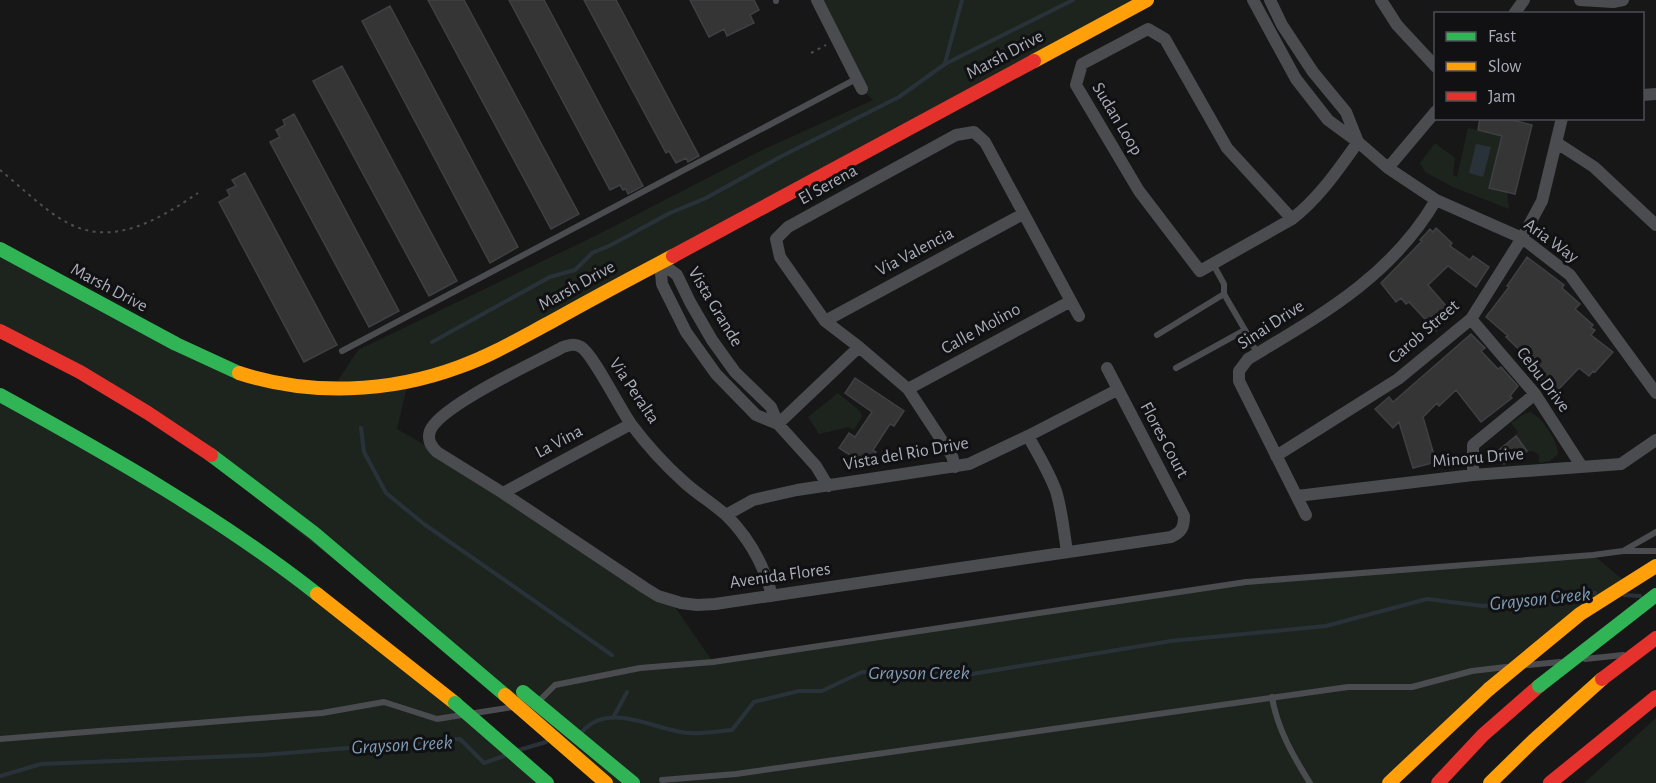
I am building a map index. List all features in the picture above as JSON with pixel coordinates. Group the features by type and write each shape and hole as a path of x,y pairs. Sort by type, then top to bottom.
{"main road":[{"name":"Marsh Drive","path":"0,249 38,272 208,360 251,376 292,386 333,388 372,387 407,382 453,371 484,357 1147,0"},
{"path":"0,331 80,372 188,439 267,495 606,783"},
{"path":"0,395 110,456 268,556 455,703 547,783"},
{"path":"345,560 383,574"},
{"path":"1389,783 1489,689 1580,614 1656,566"},
{"path":"1438,783 1483,735 1539,686 1656,595"},
{"path":"1490,783 1602,679 1656,638"},
{"path":"506,678 633,783"},
{"path":"1404,783 1489,689"},
{"path":"1550,783 1656,697"},
{"path":"1560,783 1587,753"}],"street":[{"path":"817,0 859,84"},
{"name":"Aria Way","path":"1253,0 1296,79 1328,120 1389,168 1436,200 1522,238 1570,275 1656,393"},
{"name":"Aria Way","path":"1270,0 1282,25 1313,72 1346,112 1358,142"},
{"path":"1381,0 1396,25 1434,65"},
{"path":"1580,0 1613,2 1623,0"},
{"name":"Sudan Loop","path":"1213,264 1200,271 1139,191 1076,85 1082,64 1148,29 1165,39 1227,148 1292,219"},
{"path":"1389,168 1434,113"},
{"name":"Carob Street","path":"1276,456 1398,379 1471,319 1522,238 1542,201 1562,120"},
{"name":"El Serena","path":"955,467 951,456 908,389 825,321 780,257 776,239 780,234 799,221 956,135 974,132 979,135 1079,316"},
{"path":"1213,264 1292,219 1306,208 1331,180 1358,142"},
{"path":"1557,143 1594,167 1656,225"},
{"name":"Sinai Drive","path":"1306,515 1239,381 1239,371 1242,365 1257,354 1360,288 1400,248 1428,214 1436,200"},
{"name":"Via Valencia","path":"825,321 1023,214"},
{"name":"Vista Grande","path":"660,262 662,284 686,332 716,374 756,415 778,424"},
{"name":"Vista Grande","path":"660,262 677,275 690,302 735,372 771,407 778,424 816,466 828,486"},
{"name":"Calle Molino","path":"908,389 1071,301"},
{"name":"Cebu Drive","path":"1471,319 1535,394 1582,467"},
{"name":"Via Peralta","path":"429,438 433,425 459,404 571,344 579,346 590,357 631,424 684,482 726,515 744,536 758,557 772,596"},
{"path":"778,424 859,347"},
{"name":"Flores Court","path":"1107,368 1184,516 1182,530"},
{"name":"Vista del Rio Drive","path":"726,515 753,500 797,490 955,467 983,459 1117,390"},
{"path":"1473,476 1473,445 1535,394"},
{"name":"La Vina","path":"503,493 631,424"},
{"path":"1028,436 1056,491 1067,552"},
{"name":"Avenida Flores","path":"429,438 437,452 658,596 697,605 1171,537 1182,530"},
{"name":"Minoru Drive","path":"1297,496 1473,476 1621,464 1656,440"}],"lane":[{"path":"342,351 859,84"},
{"path":"1213,264 1224,284 1224,294 1257,354"},
{"path":"1157,335 1224,294"},
{"path":"1176,368 1245,330"},
{"path":"1623,551 1656,532"},
{"path":"0,739 322,713 384,702 437,720 537,703 555,684 640,668 712,662 1246,582 1623,551 1656,551"},
{"path":"662,780 736,774 1348,687 1412,687 1472,671 1644,653"},
{"path":"1272,697 1275,714 1285,738 1310,783"}],"path":[{"path":"811,53 837,40"},
{"path":"0,170 64,221 82,230 108,233 137,228 171,212 198,193"}],"shaded area":[{"path":"817,0 1145,0 485,357 408,382 397,429 670,600 713,662 1246,582 1593,555 1627,583 1389,783 606,783 505,695 148,413 0,331 0,249 208,360 333,388 358,350 597,235 760,151 873,100 862,89"},
{"path":"1468,128 1502,136 1490,188 1507,192 1509,209 1453,187 1425,172 1420,163 1435,143 1455,158 1453,175 1457,177"},
{"path":"1476,144 1491,147 1483,177 1469,173"},
{"path":"838,393 860,411 862,417 854,430 848,427 819,434 808,417"},
{"path":"0,395 268,556 548,783 0,783"},
{"path":"1530,412 1544,424 1555,443 1558,454 1550,461 1539,463 1539,455 1533,451 1527,451 1515,435 1518,432 1511,423"},
{"path":"1656,718 1656,783 1584,783"}],"building":[{"path":"428,0 464,0 579,214 551,229"},
{"path":"509,0 544,0 643,186 628,194 626,189 623,190 620,185 610,190"},
{"path":"584,0 616,0 699,156 688,162 686,158 676,163 669,151 666,153"},
{"path":"690,0 754,0 759,10 750,15 754,23 727,36 724,29 709,37"},
{"path":"390,6 518,247 490,263 362,21"},
{"path":"342,66 457,281 429,296 313,81"},
{"path":"294,114 399,311 369,327 270,142 280,137 276,130 285,125 283,120"},
{"path":"1480,120 1513,120 1532,125 1515,194 1489,188 1502,136 1478,130"},
{"path":"245,173 337,345 304,362 219,202 230,196 227,190 236,186 232,180"},
{"path":"1436,228 1452,243 1450,246 1470,260 1473,256 1489,267 1476,287 1448,266 1428,285 1453,314 1436,331 1409,302 1406,304 1401,298 1396,302 1381,283 1422,241 1420,240 1430,229 1433,232"},
{"path":"1527,257 1564,285 1562,288 1580,304 1575,309 1593,325 1591,328 1595,330 1591,335 1613,352 1589,376 1579,368 1554,394 1538,379 1541,376 1525,361 1528,358 1486,317 1509,287 1507,286"},
{"path":"1471,334 1485,348 1481,351 1498,369 1501,367 1518,386 1510,396 1512,398 1481,422 1456,390 1439,406 1437,403 1423,417 1436,462 1413,468 1399,422 1393,428 1375,409 1389,397 1393,402"},
{"path":"855,378 904,411 894,426 890,424 873,450 876,452 867,466 839,448 849,433 855,437 872,412 845,393"},
{"path":"1516,436 1527,451 1519,458 1517,455 1504,464 1495,453"}],"waterway":[{"path":"945,63 962,0"},
{"path":"432,342 550,277 575,270 592,253 670,213 706,198 780,157 899,97 945,64 1073,0"},
{"path":"361,428 364,452 386,493 424,524 612,655"},
{"name":"Grayson Creek","path":"582,732 593,723 605,718 633,720 689,733 732,730 754,702 799,691 822,691 862,672 972,674 1171,641 1326,626 1427,599 1483,606 1578,592 1595,593"},
{"name":"Grayson Creek","path":"1624,595 1640,596"},
{"path":"614,716 627,692"},
{"name":"Grayson Creek","path":"0,776 41,764 262,755 460,739 484,763 504,756"},
{"name":"Grayson Creek","path":"519,750 546,742"}],"traffic: fast":[{"path":"0,249 176,344 239,373"},
{"path":"0,395 163,488 241,539 317,594"},
{"path":"211,455 314,533 505,695"},
{"path":"1539,686 1656,595"},
{"path":"523,692 633,783"},
{"path":"455,703 547,783"}],"traffic: slow":[{"path":"1034,61 1147,0"},
{"path":"239,373 293,385 321,388 377,386 432,376 471,363 516,341 673,256"},
{"path":"1489,689 1580,614 1656,566"},
{"path":"317,594 455,703"},
{"path":"1490,783 1602,679"},
{"path":"1389,783 1489,689"},
{"path":"505,695 606,783"}],"traffic: jam":[{"path":"673,256 1034,61"},
{"path":"0,331 80,372 211,455"},
{"path":"1602,679 1656,638"},
{"path":"1438,783 1483,735 1539,686"},
{"path":"1550,783 1656,697"}]}
